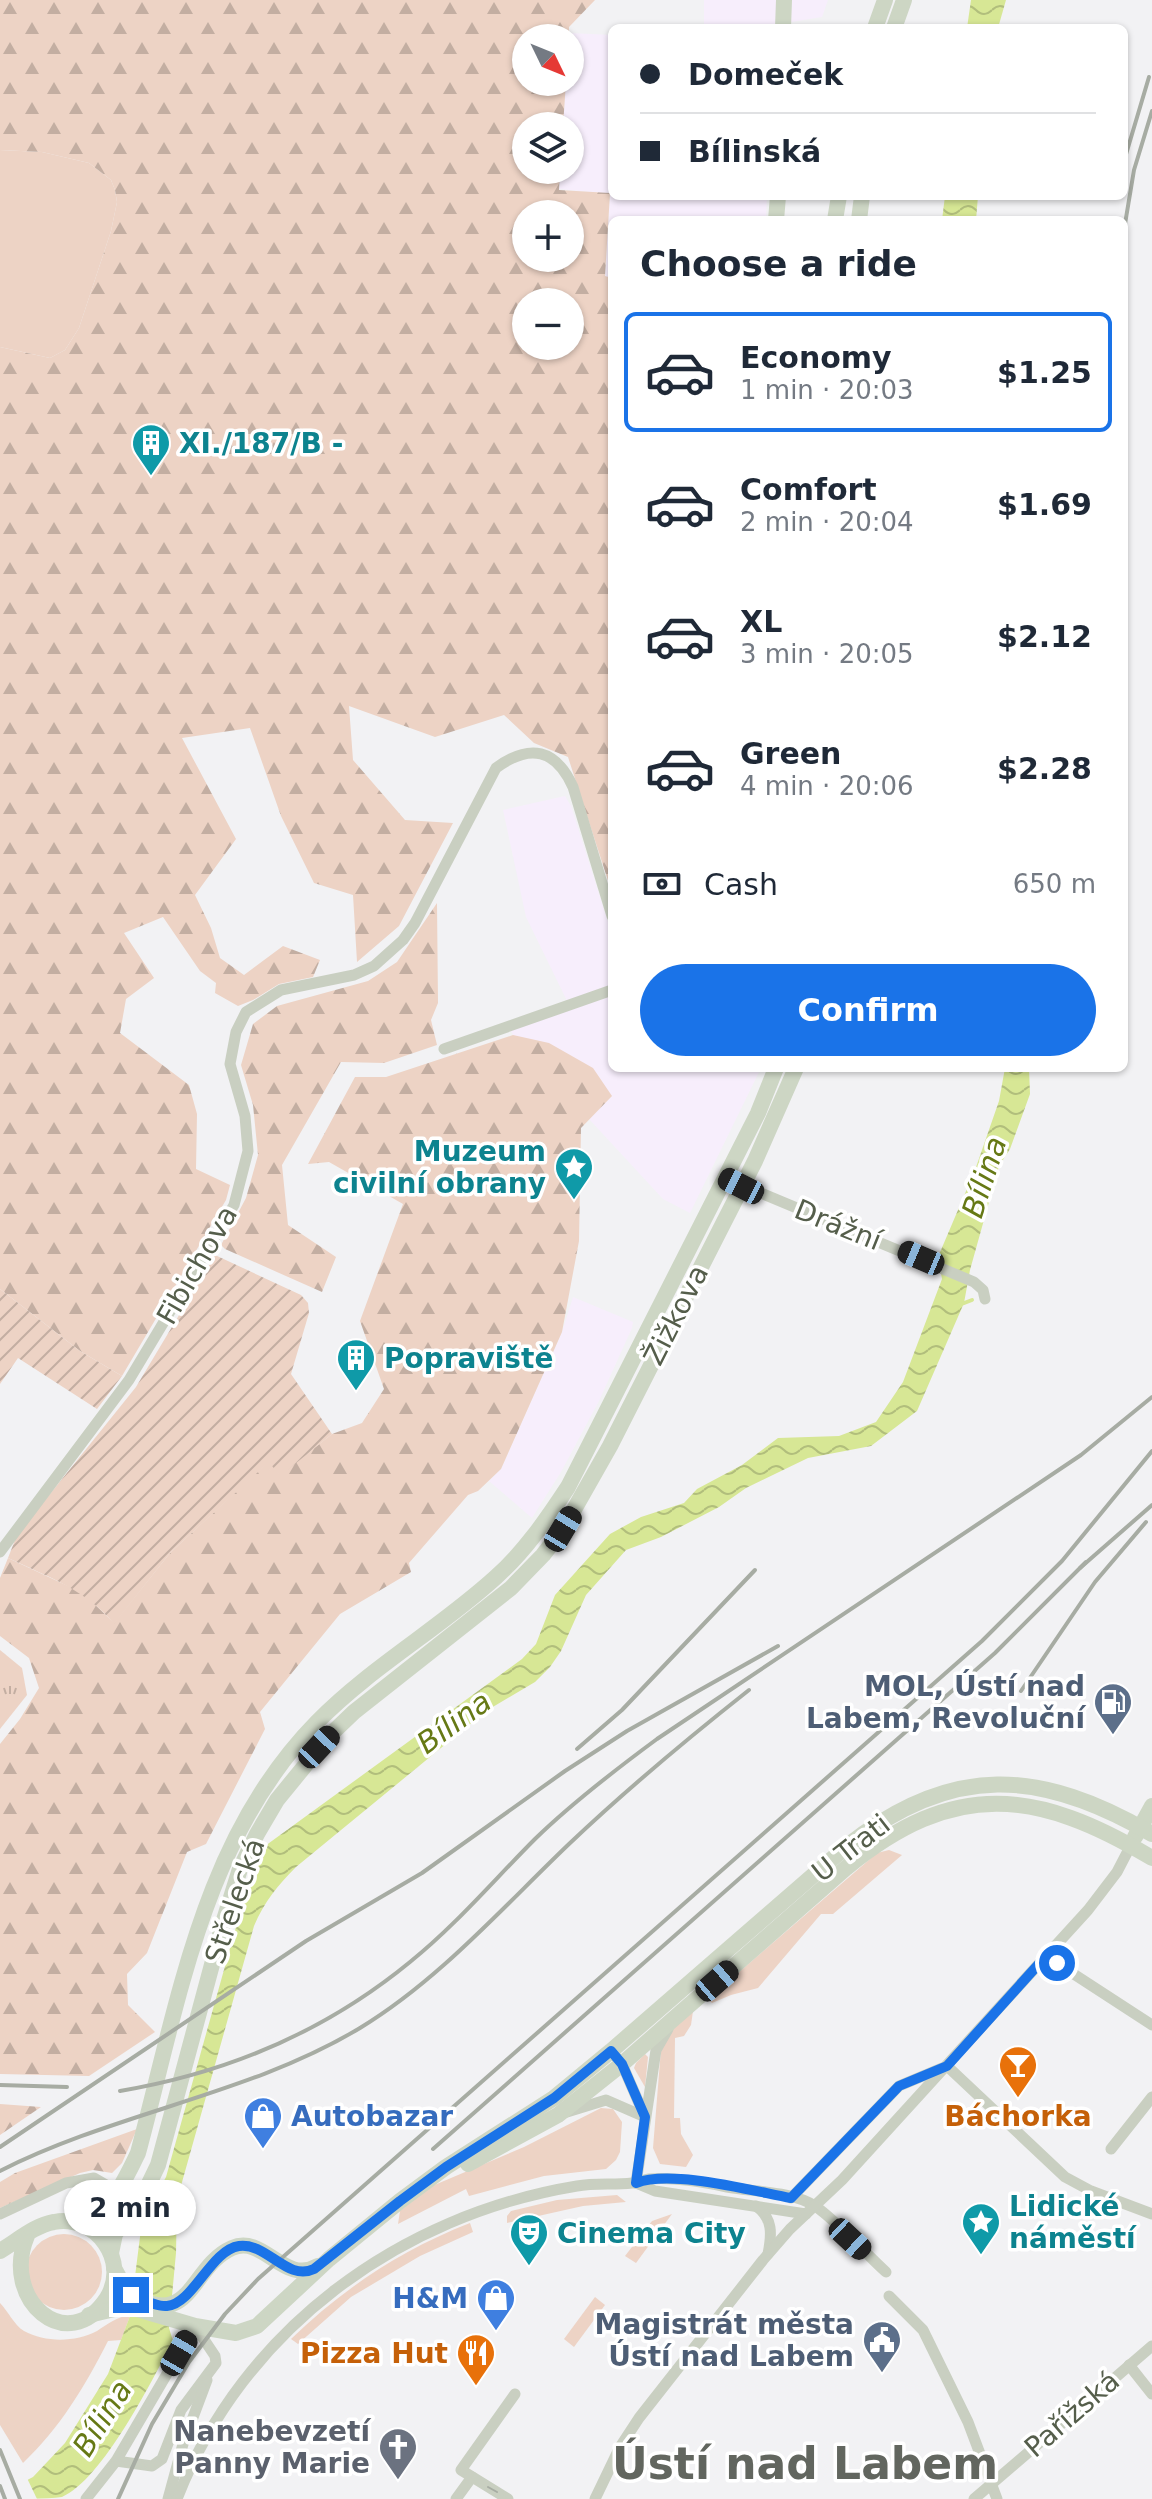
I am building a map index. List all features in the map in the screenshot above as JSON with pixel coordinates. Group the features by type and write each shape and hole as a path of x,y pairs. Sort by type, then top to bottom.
{"main road":[{"path":"783,24 784,0"},
{"path":"876,24 885,0"},
{"path":"895,24 904,0"},
{"name":"Žižkova","path":"528,1544 568,1487 758,1113 774,1072"},
{"name":"Žižkova","path":"543,1555 582,1497 774,1121 794,1072"},
{"name":"Střelecká","path":"82,2224 97,2216 118,2192 138,2153 205,1909 223,1861 261,1791 318,1721 387,1661 497,1577 528,1544"},
{"name":"Střelecká","path":"89,2315 110,2293 115,2234 145,2192 158,2165 240,1869 277,1800 308,1759 354,1712 511,1588 543,1555"},
{"name":"U Trati","path":"400,2201 558,2115 616,2057 847,1846 880,1822 910,1806 972,1787 1032,1785 1083,1799 1146,1830"},
{"name":"U Trati","path":"400,2201 446,2167 674,2018 863,1854 906,1827 967,1807 1022,1804 1076,1817 1152,1858"},
{"path":"1131,1845 1146,1830 1152,1806"},
{"path":"27,2236 13,2262 12,2289 29,2311 49,2322 74,2322 134,2302 165,2306 195,2326 236,2333 257,2326 329,2259 400,2201"},
{"path":"0,2251 38,2227 53,2222 82,2224 104,2241 123,2288 134,2302"},
{"path":"172,2311 218,2259 238,2246 255,2248 301,2272 307,2272 329,2259"},
{"path":"194,2287 187,2301 187,2311 195,2326"}],"street":[{"name":"Fibichova","path":"0,1552 129,1380 234,1205 248,1151 245,1116 230,1064 236,1032 246,1012 281,990 354,975 374,966 403,940 415,923 496,768 525,752 550,756 565,769 608,903"},
{"path":"444,1049 608,991"},
{"name":"Drážní","path":"725,1178 974,1282 983,1290 985,1299"},
{"path":"595,2499 620,2447 639,2418 767,2256 842,2180 1098,1898 1131,1845"},
{"path":"1046,1956 1152,2025"},
{"name":"U Trati","path":"636,2183 656,2050 674,2018"},
{"path":"616,2057 645,2117"},
{"path":"791,2198 899,2086 947,2066"},
{"path":"947,2066 1065,2177 1091,2191 1152,2214"},
{"path":"1111,2149 1152,2097"},
{"name":"U Trati","path":"558,2115 606,2100 645,2117"},
{"path":"0,2214 66,2183 94,2178 118,2192"},
{"path":"177,2499 205,2441 242,2385 291,2328 352,2275 392,2249 495,2205 581,2185 636,2183 647,2179 694,2181 791,2198 886,2272"},
{"path":"636,2183 655,2191 810,2210"},
{"path":"755,2205 764,2211 770,2222 771,2238 767,2256"},
{"path":"889,2296 923,2330 955,2392 997,2499"},
{"path":"86,2499 116,2461 195,2326 215,2356 183,2444 168,2499"},
{"name":"Pařížská","path":"974,2499 1152,2346"},
{"path":"1129,2365 1152,2394"},
{"path":"116,2461 147,2466 159,2462 181,2410 213,2368"},
{"path":"508,2499 461,2470 515,2394"},
{"path":"456,2499 472,2477"}],"shaded area":[{"path":"704,0 828,0 822,17 780,24 704,24"},
{"path":"584,34 608,35 608,194 559,189 559,184 584,184 584,112 564,112 565,96 584,96"},
{"path":"610,200 767,200 766,216 609,216"},
{"path":"608,227 608,277 605,277"},
{"path":"565,796 571,806 608,922 608,1072 759,1072 690,1213 663,1199 589,1119 612,1096 513,1035 510,1029 570,1007 526,917 503,810"},
{"path":"573,1297 633,1322 632,1328 599,1401 532,1518 489,1481 501,1469 562,1332"}],"green space":[{"path":"0,0 595,0 572,24 512,24 512,96 565,96 564,112 512,112 512,184 559,184 559,190 608,193 610,200 605,276 608,277 608,881 568,757 534,743 504,715 435,737 349,706 353,760 405,820 453,823 399,926 357,962 353,895 314,883 281,816 250,728 182,738 236,839 195,895 211,928 220,958 244,975 283,946 320,960 313,977 279,984 238,1006 215,993 216,983 200,971 163,917 124,933 154,978 126,999 120,1033 189,1085 197,1114 196,1169 230,1185 226,1200 122,1376 80,1351 0,1289 0,347 50,358 65,350 79,328 111,231 117,202 111,180 89,163 42,152 0,150"},
{"path":"0,150 42,152 89,163 111,180 115,190 117,202 111,231 79,328 65,350 50,358 0,347"},
{"path":"437,903 438,1003 431,1020 437,1045 384,1063 341,1062 282,1165 288,1225 336,1257 322,1292 225,1249 221,1245 246,1198 258,1155 253,1105 241,1065 253,1024 277,1006 368,981 397,962"},
{"path":"513,1035 549,1043 593,1068 612,1096 581,1128 579,1241 562,1332 501,1469 478,1491 468,1495 409,1563 411,1572 340,1614 260,1712 265,1729 206,1844 187,1852 147,1953 127,1974 128,2005 155,2032 89,2076 0,2074 0,1744 39,1688 29,1658 0,1636 0,1578 8,1558 83,1593 114,1623 170,1553 269,1461 280,1475 332,1434 362,1423 384,1389 360,1321 403,1204 329,1162 308,1164 355,1077 386,1077"},
{"path":"215,1255 301,1295 308,1303 309,1313 291,1374 332,1434 280,1476 269,1462 170,1553 114,1624 79,1593 8,1558 17,1535 136,1387"},
{"path":"0,1289 80,1351 122,1376 97,1409 18,1358 0,1384"},
{"path":"0,1650 22,1668 27,1695 0,1729"},
{"path":"889,1850 902,1855 833,1914 821,1914 758,1988 712,2003 708,1999 877,1853"},
{"path":"693,2011 691,2025 684,2036 675,2038 674,2118 680,2118 681,2134 693,2155 686,2167 660,2164 653,2148 661,2049 673,2029"},
{"path":"645,2054 648,2057 645,2087 634,2068"},
{"path":"0,2104 41,2107 0,2135"},
{"path":"601,2108 613,2109 622,2122 620,2152 606,2169 544,2176 469,2196 466,2189 398,2224 400,2211 425,2189 524,2147"},
{"path":"137,2129 122,2163 112,2173 93,2170 80,2173 0,2208 0,2182 15,2173"},
{"path":"617,2195 626,2202 583,2206 507,2223 511,2211 557,2200"},
{"path":"672,2214 636,2263 625,2256 652,2221"},
{"path":"470,2223 473,2232 420,2256 351,2297 298,2344 291,2339 374,2272 420,2245"},
{"path":"57,2234 71,2234 85,2240 96,2251 102,2272 99,2287 91,2299 71,2310 57,2310 43,2304 32,2293 26,2279 26,2265 32,2251 43,2240"},
{"path":"595,2297 605,2305 574,2347 564,2339"},
{"path":"0,2303 24,2331 61,2340 80,2337 130,2316 121,2340 108,2341 71,2406 49,2436 23,2463 0,2425"}],"water":[{"path":"971,0 1006,0 999,24 968,24"},
{"path":"944,200 978,200 976,216 942,216"},
{"name":"Bílina","path":"1004,1072 1029,1072 1030,1094 1010,1149 999,1166 964,1303 917,1411 871,1446 808,1458 746,1488 719,1507 661,1537 626,1550 586,1595 561,1651 535,1682 486,1711 296,1867 277,1887 254,1926 177,2200 169,2328 173,2341 125,2428 94,2471 78,2487 62,2497 0,2499 0,2494 33,2477 65,2443 108,2374 130,2316 142,2221 166,2177 241,1909 265,1846 522,1659 536,1644 555,1595 610,1534 641,1517 684,1503 697,1489 742,1465 778,1438 839,1436 876,1422 903,1382 942,1279 938,1257 975,1170 999,1101"}],"pier":[{"path":"26,2476 37,2499 0,2499 0,2489"}],"waterway":[{"path":"959,1305 972,1300"}],"tram line":[{"path":"488,2487 497,2492"}],"railway":[{"path":"1128,148 1149,77"},
{"path":"1126,216 1134,170 1152,111"},
{"path":"120,2091 199,2073 274,2046 378,1987 443,1933 549,1825 626,1762 1081,1455 1152,1397"},
{"path":"118,2499 152,2424 189,2362 225,2314 258,2279 982,1641 1062,1561 1152,1451"},
{"path":"1080,1568 1152,1505"},
{"path":"1021,1691 1095,1582 1146,1522"},
{"path":"433,2149 995,1653 1086,1562"},
{"path":"577,1749 622,1710 755,1570"},
{"path":"0,2147 306,1941 422,1873 565,1771 627,1731 778,1646"},
{"path":"0,2171 90,2133 273,2070 360,2028 417,1988 613,1804 749,1690"},
{"path":"0,2085 67,2087"},
{"path":"0,2450 20,2499"},
{"path":"0,2486 5,2499"}],"place":[{"name":"XI./187/B -","path":"151,477"},
{"name":"Muzeum civilní obrany","path":"574,1201"},
{"name":"Popraviště","path":"356,1392"},
{"name":"MOL, Ústí nad Labem, Revoluční","path":"1113,1736"},
{"name":"Báchorka","path":"1018,2099"},
{"name":"Autobazar","path":"263,2150"},
{"name":"Lidické náměstí","path":"981,2256"},
{"name":"Cinema City","path":"529,2267"},
{"name":"H&M","path":"496,2332"},
{"name":"Magistrát města Ústí nad Labem","path":"882,2374"},
{"name":"Pizza Hut","path":"476,2387"},
{"name":"Nanebevzetí Panny Marie","path":"398,2481"}],"district":[{"name":"Ústí nad Labem","path":"805,2463"}],"route":[{"path":"131,2295 165,2306 173,2305 194,2287 218,2259 238,2246 255,2248 295,2271 314,2269 446,2167 554,2098 611,2051 622,2064 645,2117 636,2183 647,2179 694,2181 791,2198 899,2086 947,2066 1046,1956 1057,1963"}]}
